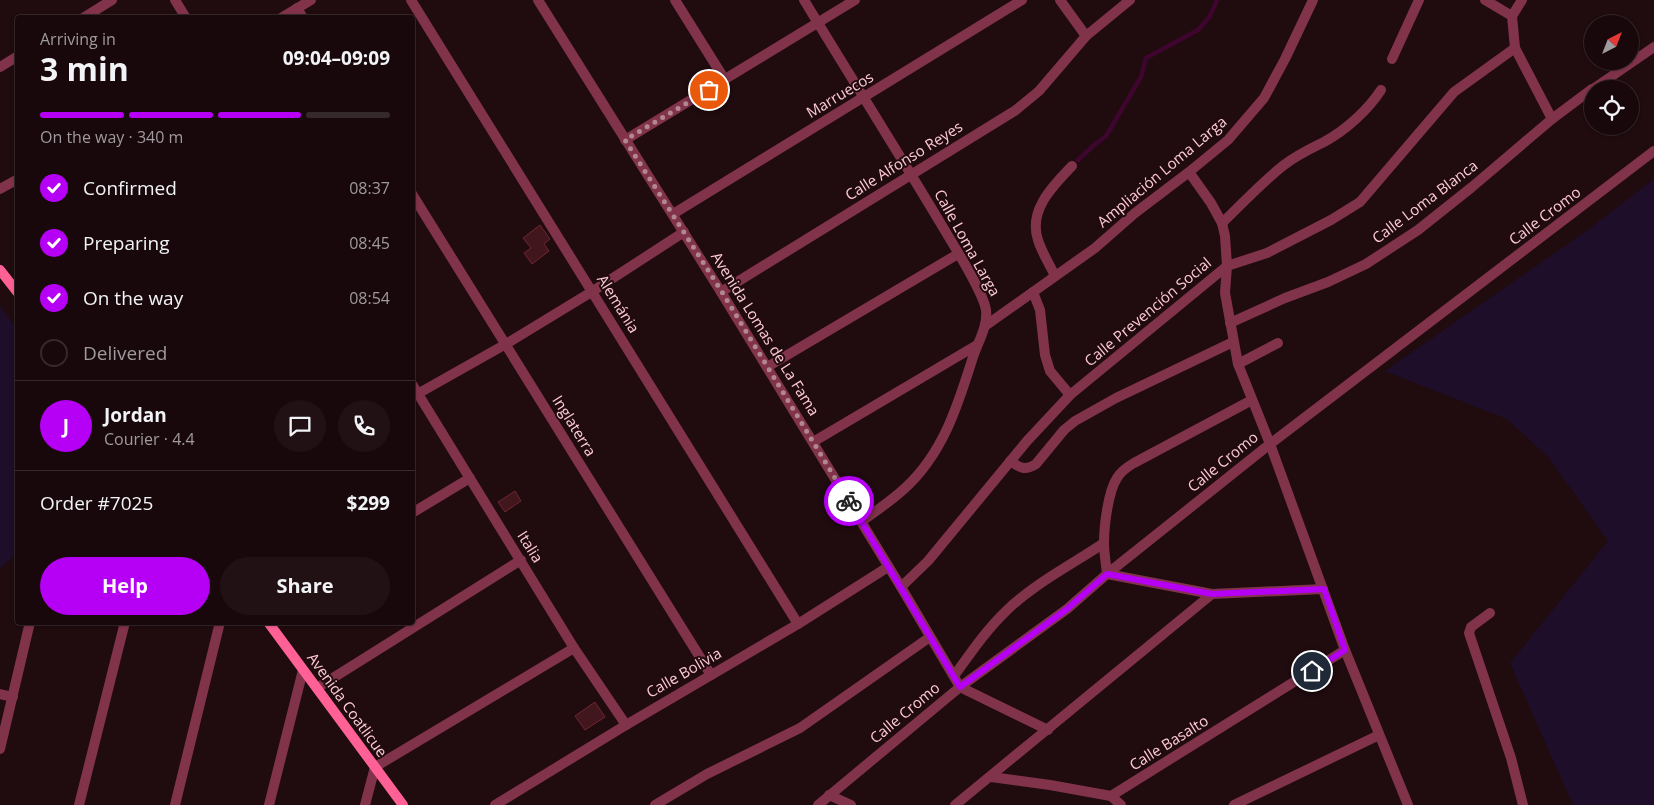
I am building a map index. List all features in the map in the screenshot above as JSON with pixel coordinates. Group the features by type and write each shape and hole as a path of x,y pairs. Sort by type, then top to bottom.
{"street":[{"path":"88,15 112,0"},
{"path":"175,0 184,15"},
{"path":"286,15 310,0"},
{"name":"Alemánia","path":"411,0 798,624"},
{"name":"Avenida Lomas de La Fama","path":"538,0 722,292 766,367 902,587 960,687"},
{"path":"675,0 725,80"},
{"name":"Calle Loma Larga","path":"804,0 958,254 982,297 986,310 984,326 976,345 959,401 950,425 939,446 904,490 862,521"},
{"path":"625,140 818,24 854,0"},
{"name":"Marruecos","path":"673,214 1022,0"},
{"path":"1060,0 1086,36"},
{"name":"Calle Alfonso Reyes","path":"722,292 1016,110 1056,73 1086,36 1130,0"},
{"name":"Ampliación Loma Larga","path":"984,326 1095,248 1135,213 1228,140 1264,98 1313,0"},
{"path":"1392,59 1419,0"},
{"path":"1485,0 1512,16"},
{"path":"1522,0 1512,16 1515,48 1552,119"},
{"path":"297,8 302,15"},
{"name":"Calle Loma Blanca","path":"1606,80 1654,47"},
{"name":"Calle Prevención Social","path":"902,587 928,561 1010,461 1070,395 1227,266 1267,253 1331,220 1360,202 1454,92 1515,48"},
{"path":"0,67 15,58"},
{"path":"1222,223 1284,165 1340,131 1355,119 1381,90"},
{"name":"Calle Loma Blanca","path":"1230,323 1366,264 1418,230 1552,119 1584,96"},
{"name":"Calle Cromo","path":"818,805 960,687 1067,609 1107,574 1270,444 1654,151"},
{"path":"1055,276 1038,242 1035,220 1044,198 1072,166"},
{"path":"1189,172 1211,203 1222,223 1227,266 1225,293 1238,364 1270,444 1345,650 1408,805"},
{"path":"0,189 15,181"},
{"name":"Inglaterra","path":"415,199 711,675"},
{"path":"416,395 506,344 684,232"},
{"path":"766,367 958,254"},
{"path":"0,270 15,289"},
{"path":"1033,292 1040,310 1045,356 1050,371 1070,395"},
{"path":"1010,461 1024,469 1030,468 1036,464 1064,430 1075,421 1116,398 1233,342"},
{"path":"1238,364 1278,344"},
{"path":"813,442 976,345"},
{"name":"Italia","path":"416,395 470,478 574,648 626,724"},
{"path":"1252,400 1124,469 1112,488 1108,502 1104,543 1107,574 1212,594 1324,589"},
{"path":"415,511 470,478"},
{"path":"954,676 990,628 1006,611 1048,578 1104,543"},
{"path":"317,688 521,560"},
{"name":"Calle Bolivia","path":"495,805 626,724 798,624 888,566"},
{"path":"955,805 1212,594"},
{"path":"1490,613 1471,627 1469,633 1511,758 1523,805"},
{"path":"0,749 29,625"},
{"path":"79,805 124,625"},
{"path":"175,805 219,625"},
{"name":"Avenida Coatlicue","path":"270,625 403,805"},
{"path":"655,805 707,774 800,728 930,638"},
{"path":"365,805 375,767 574,648"},
{"name":"Calle Basalto","path":"1111,796 1345,650"},
{"path":"268,805 303,670"},
{"path":"960,687 1048,730"},
{"path":"0,694 13,697"},
{"path":"1234,805 1379,735"},
{"path":"991,777 1050,784 1111,796 1121,805"},
{"path":"829,795 851,805"}],"shaded area":[{"path":"1654,179 1654,805 1573,805 1510,663 1608,541 1549,458 1507,419 1385,371 1585,232"},
{"path":"0,306 15,326 15,555 0,568"}],"building":[{"path":"540,225 550,239 544,244 549,251 532,264 524,253 531,248 523,238"},
{"path":"515,491 521,501 505,512 498,502"},
{"path":"595,702 605,717 585,730 575,716"}],"waterway":[{"path":"1078,160 1106,136 1141,77 1146,58 1198,30 1210,16 1217,0"}],"way so far":[{"path":"709,90 625,140 722,292 849,501"}],"route":[{"path":"849,501 960,687 1067,609 1107,574 1212,594 1324,589 1345,650 1312,671"}]}
